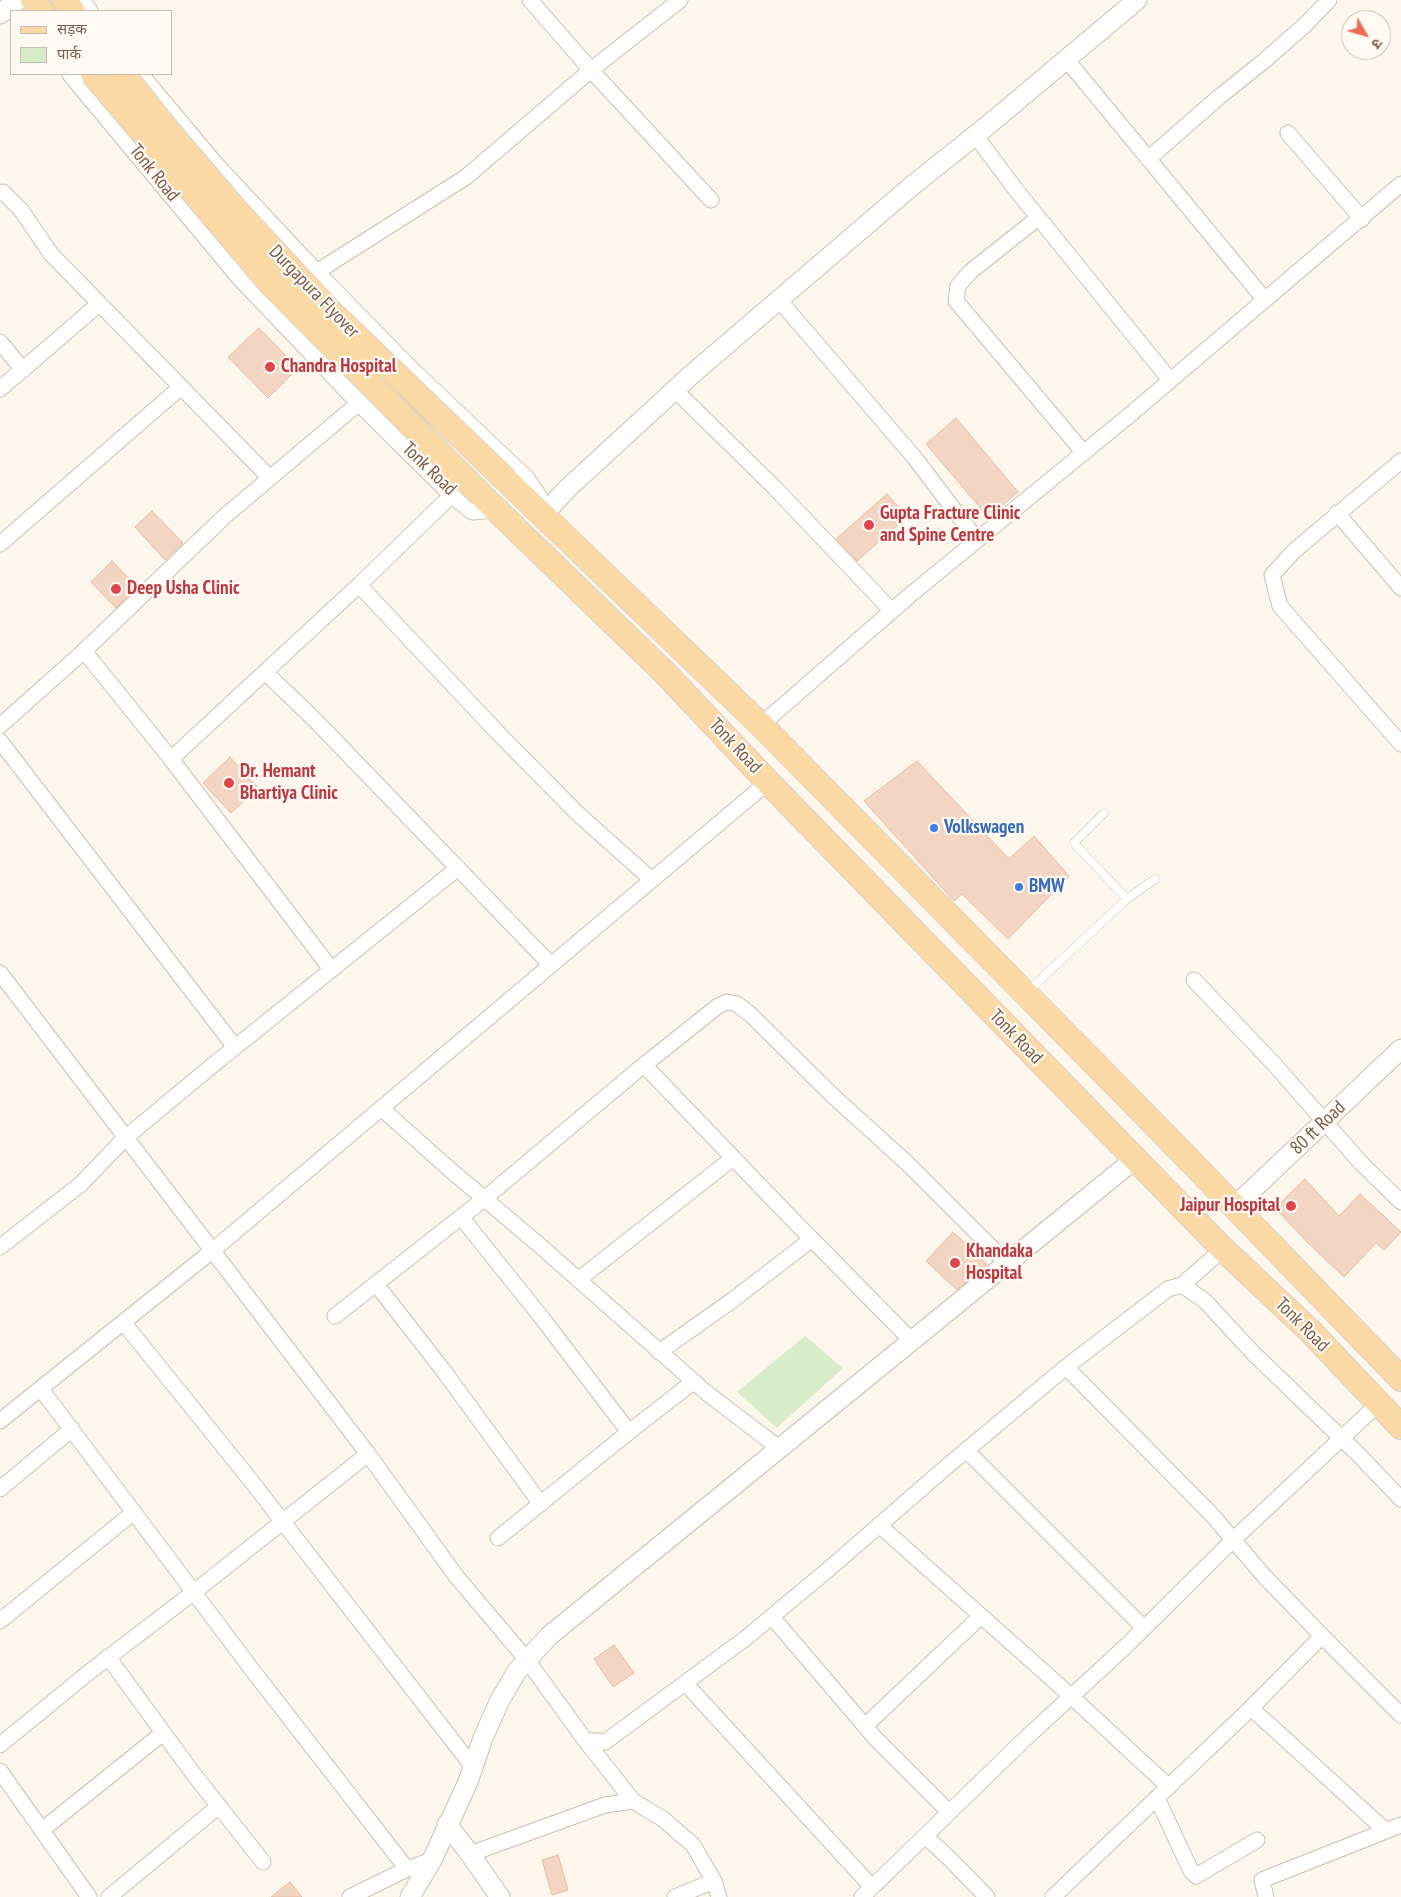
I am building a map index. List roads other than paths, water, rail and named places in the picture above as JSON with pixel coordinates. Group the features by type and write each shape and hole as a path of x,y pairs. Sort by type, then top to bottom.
{"main road":[{"path":"64,0 72,10"},
{"path":"16,5 38,10"},
{"name":"Durgapura Flyover","path":"94,75 270,283 487,501"},
{"name":"Durgapura Flyover","path":"124,75 170,133 236,210 326,308 543,515"},
{"name":"Tonk Road","path":"487,501 665,673 768,782 1135,1159 1223,1249 1310,1331 1401,1427"},
{"name":"Tonk Road","path":"543,515 760,725 1026,994 1401,1379"}],"street":[{"path":"79,0 87,10"},
{"path":"530,0 591,70 711,200"},
{"path":"315,273 466,177 591,70 680,0"},
{"path":"543,515 568,488 675,390 913,185 1138,0"},
{"path":"1148,160 1218,97 1264,61 1305,25 1329,0"},
{"path":"1066,59 1265,300"},
{"name":"Tonk Road","path":"73,75 240,276 360,402 452,494 473,510 487,501"},
{"name":"Tonk Road","path":"139,75 228,180 315,273 408,368 526,480 538,498 543,515"},
{"path":"1288,133 1362,218"},
{"path":"976,135 1038,218 1170,380"},
{"path":"187,213 228,180"},
{"path":"760,725 892,611 1084,453 1401,184"},
{"path":"0,193 3,192 21,210 51,254 270,478"},
{"path":"1038,218 970,272 958,286 956,301 1084,453"},
{"path":"779,300 914,457 978,540"},
{"path":"0,389 99,304"},
{"path":"0,342 24,370"},
{"path":"0,544 181,387"},
{"path":"675,390 782,496 892,611"},
{"path":"0,726 84,651 224,516 360,402"},
{"path":"1401,461 1337,513 1294,551 1272,575 1280,606 1401,744"},
{"path":"171,759 359,585 452,494"},
{"path":"1337,513 1401,588"},
{"path":"359,585 498,733 577,813 652,880"},
{"path":"84,651 171,759 331,969"},
{"path":"265,672 316,721 551,964"},
{"path":"0,742 235,1047"},
{"path":"0,1422 212,1251 768,782"},
{"path":"0,1246 81,1184 125,1138 235,1047 458,868"},
{"path":"0,973 368,1454 456,1576 527,1660 585,1740 633,1801 663,1819 693,1845 714,1880 719,1897"},
{"path":"1194,980 1274,1064 1361,1163 1401,1202"},
{"path":"335,1316 461,1217 644,1065 718,1006 727,1002 737,1004 833,1096 907,1163 1006,1262"},
{"name":"80 ft Road","path":"1234,1207 1401,1049"},
{"path":"644,1065 911,1340"},
{"path":"381,1108 694,1382 779,1448"},
{"path":"578,1280 733,1158"},
{"path":"410,1897 432,1860 468,1782 483,1738 500,1700 517,1671 548,1636 1135,1159"},
{"path":"461,1217 542,1318 629,1432"},
{"path":"659,1352 734,1299 812,1239"},
{"path":"585,1740 605,1742 746,1638 1066,1366 1168,1289 1182,1285 1223,1249"},
{"path":"376,1284 460,1393 541,1504"},
{"path":"1182,1285 1205,1301 1254,1354 1341,1437 1401,1499"},
{"path":"123,1322 283,1522 473,1768"},
{"path":"1066,1366 1200,1503 1264,1576 1401,1715"},
{"path":"498,1538 694,1382"},
{"path":"41,1389 407,1869"},
{"path":"685,1683 867,1892 1144,1628 1233,1540 1378,1404"},
{"path":"0,1489 72,1430"},
{"path":"966,1450 1144,1628"},
{"path":"0,1745 108,1657 194,1592 368,1454"},
{"path":"0,1621 134,1512"},
{"path":"879,1525 980,1617 1071,1696 1169,1787"},
{"path":"772,1616 866,1726 949,1812"},
{"path":"866,1726 980,1617"},
{"path":"1053,1897 1251,1708 1322,1636"},
{"path":"108,1657 163,1733 263,1862"},
{"path":"1251,1708 1386,1832"},
{"path":"42,1830 163,1733"},
{"path":"0,1771 89,1897"},
{"path":"1157,1798 1191,1871 1196,1876 1257,1840"},
{"path":"470,1854 605,1805 633,1801"},
{"path":"109,1897 219,1806"},
{"path":"447,1824 500,1897"},
{"path":"1266,1897 1262,1880 1401,1826"},
{"path":"925,1836 987,1897"},
{"path":"350,1897 407,1869 432,1860"},
{"path":"675,1897 714,1880"}],"lane":[{"path":"1104,813 1074,843 1128,899"},
{"path":"1026,994 1128,899 1155,879"}],"place":[{"name":"Chandra Hospital","path":"270,367"},
{"name":"Gupta Fracture Clinic and Spine Centre","path":"869,525"},
{"name":"Deep Usha Clinic","path":"116,589"},
{"name":"Dr. Hemant Bhartiya Clinic","path":"229,783"},
{"name":"Volkswagen","path":"934,828"},
{"name":"BMW","path":"1019,887"},
{"name":"Jaipur Hospital","path":"1291,1206"},
{"name":"Khandaka Hospital","path":"955,1263"}]}
